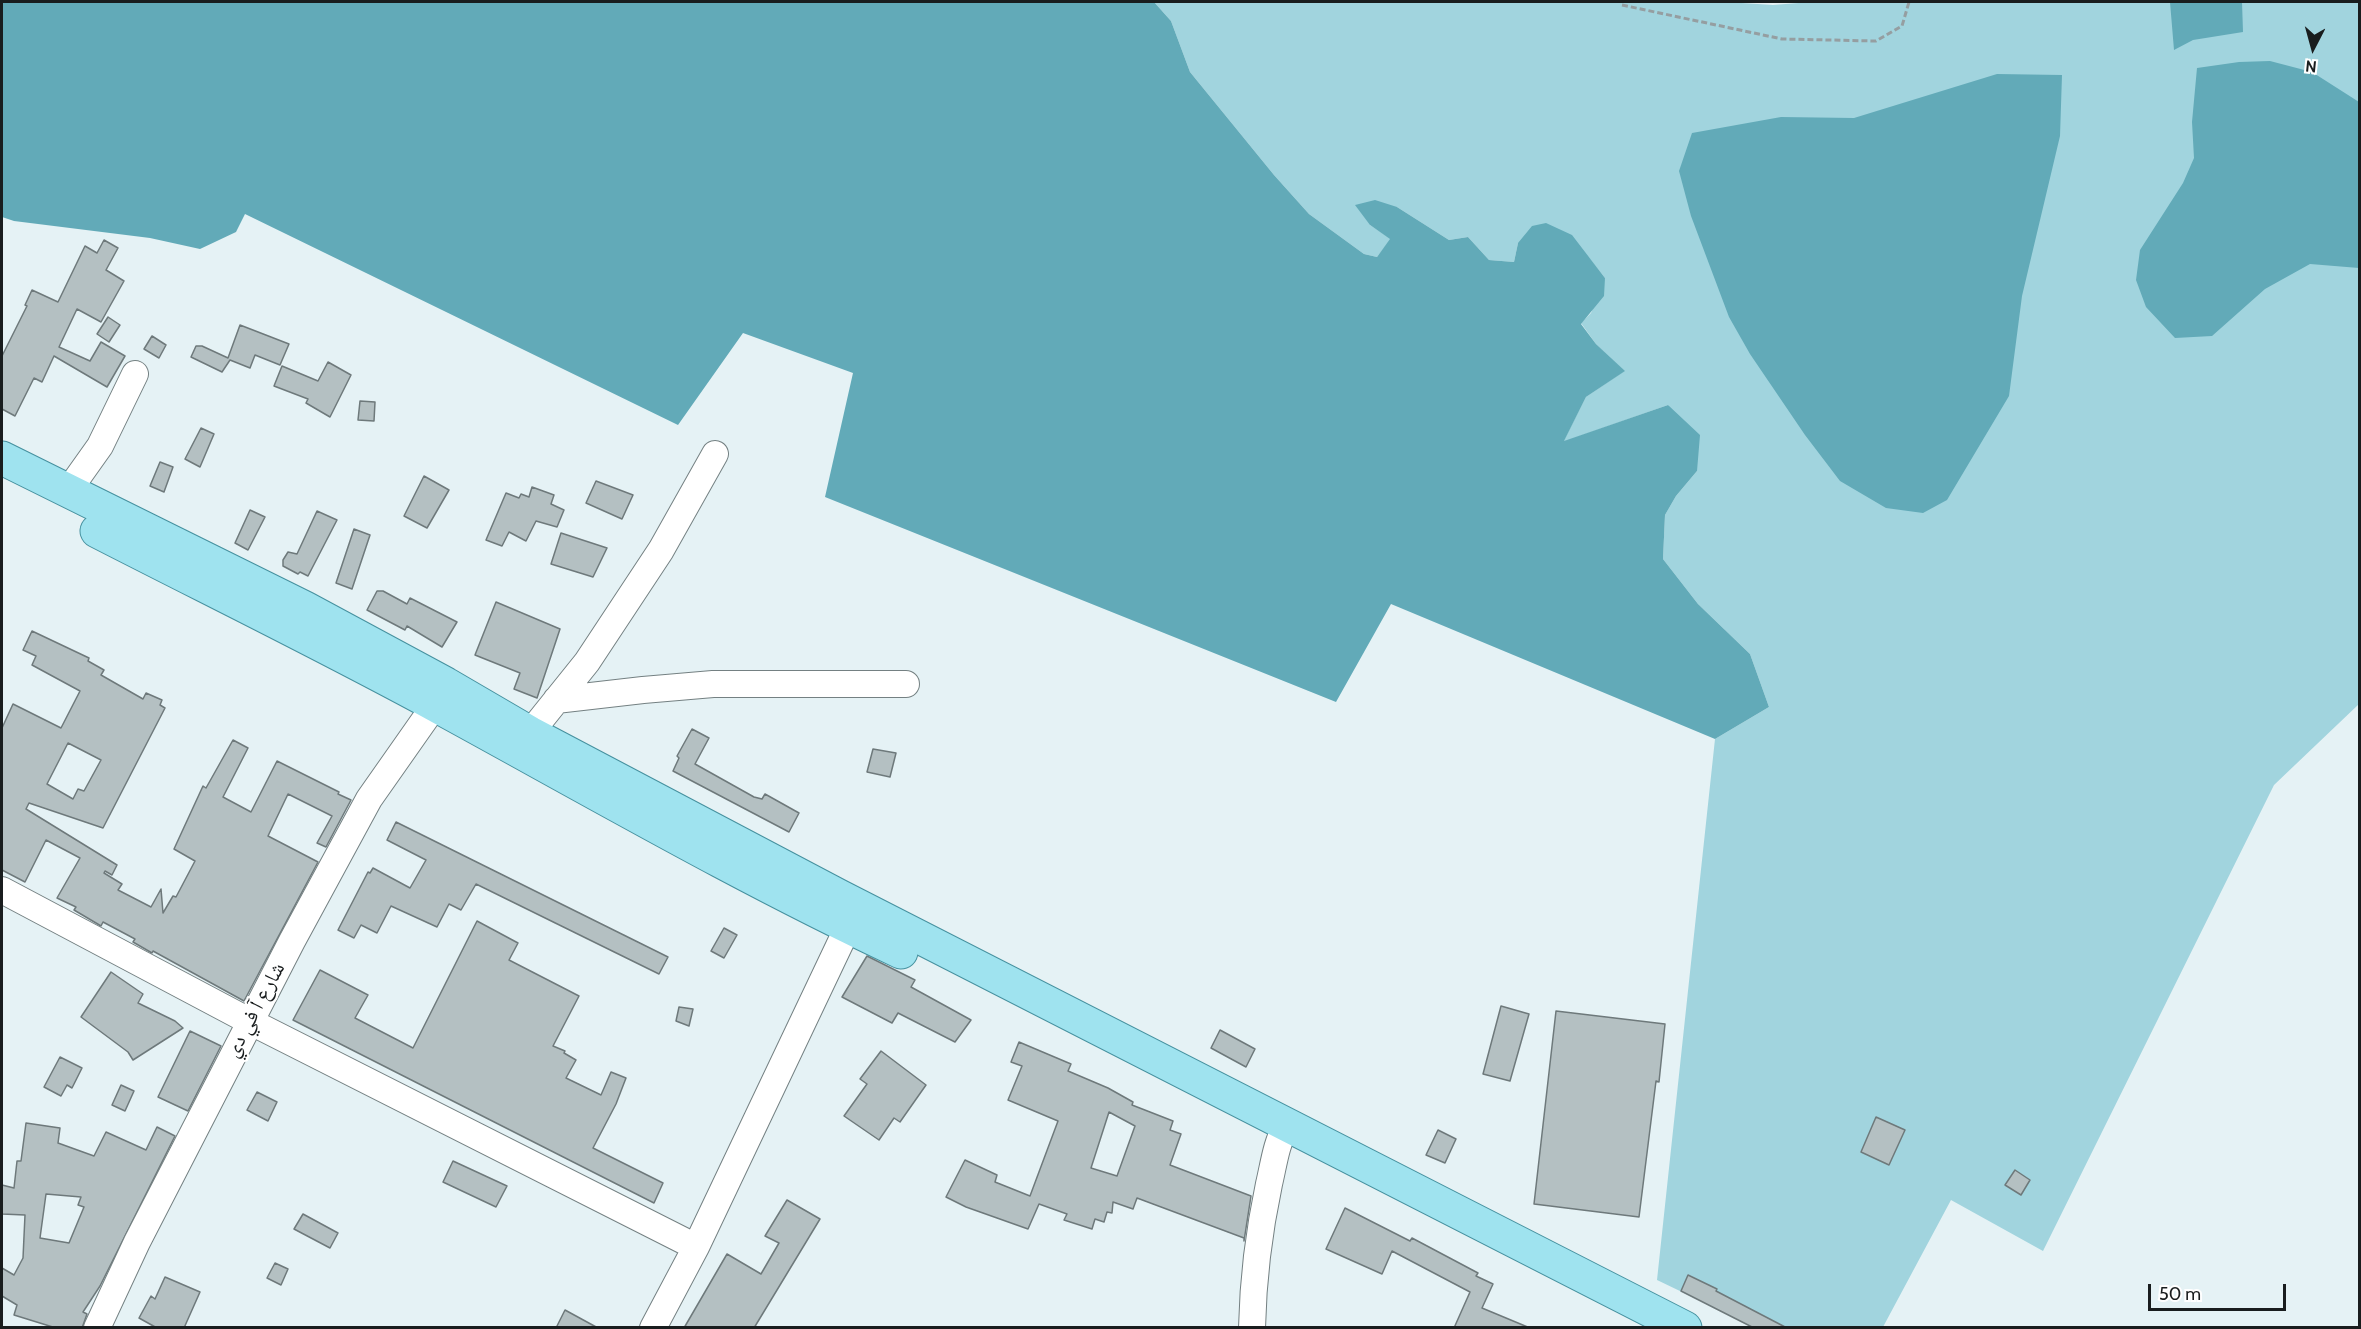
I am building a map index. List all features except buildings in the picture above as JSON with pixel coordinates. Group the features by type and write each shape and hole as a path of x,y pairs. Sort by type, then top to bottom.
{"main road":[{"path":"2,458 305,608 590,791 848,927 1282,1133 1460,1212 1685,1328"},
{"path":"2,482 441,695 530,733 1282,1133 1640,1328"}],"street":[{"path":"68,491 100,446 135,374"},
{"path":"530,733 587,662 662,550 715,454"},
{"path":"556,700 713,684 906,684"},
{"name":"شارع آ في دي","path":"96,1328 249,1021 369,799 441,695"},
{"path":"2,890 249,1021 696,1247"},
{"path":"653,1328 696,1247 848,927"},
{"path":"1252,1328 1253,1294 1261,1221 1282,1133"}],"path":[{"path":"1622,5 1782,39 1876,40 1902,26 1909,2"}],"shaded area":[{"path":"2,2 1154,2 1171,21 1190,72 1274,175 1309,214 1364,254 1377,257 1390,239 1370,225 1355,205 1375,200 1397,207 1449,240 1468,237 1489,260 1514,262 1518,243 1532,226 1546,223 1572,235 1605,278 1604,296 1581,324 1596,344 1625,371 1586,397 1564,441 1668,405 1700,435 1697,471 1676,496 1665,515 1663,559 1698,604 1750,654 1769,707 1715,739 1391,604 1336,702 825,497 853,373 743,333 678,425 245,214 236,232 200,249 150,238 14,221 2,217"},
{"path":"1154,2 1726,2 1773,5 1811,2 2359,2 2359,704 2274,785 2043,1251 1951,1200 1883,1327 1755,1327 1657,1280 1715,739 1769,707 1750,654 1698,604 1663,559 1665,515 1676,496 1697,471 1668,405 1563,442 1586,397 1624,371 1596,344 1581,323 1591,313 1605,278 1590,259 1518,243 1514,262 1489,260 1468,237 1449,240 1397,207 1370,225 1391,239 1377,257 1364,254 1309,214 1274,175 1190,72 1171,21"},
{"path":"2170,2 2242,2 2243,32 2193,40 2174,50"},
{"path":"2270,61 2312,72 2359,102 2359,268 2310,264 2265,289 2212,336 2175,338 2146,307 2136,280 2140,250 2183,183 2194,158 2192,122 2197,68 2239,62"},
{"path":"1997,74 2062,75 2060,136 2022,296 2009,396 1947,500 1923,513 1886,508 1840,481 1805,435 1750,354 1729,317 1691,216 1679,171 1692,133 1781,117 1854,118"}]}
